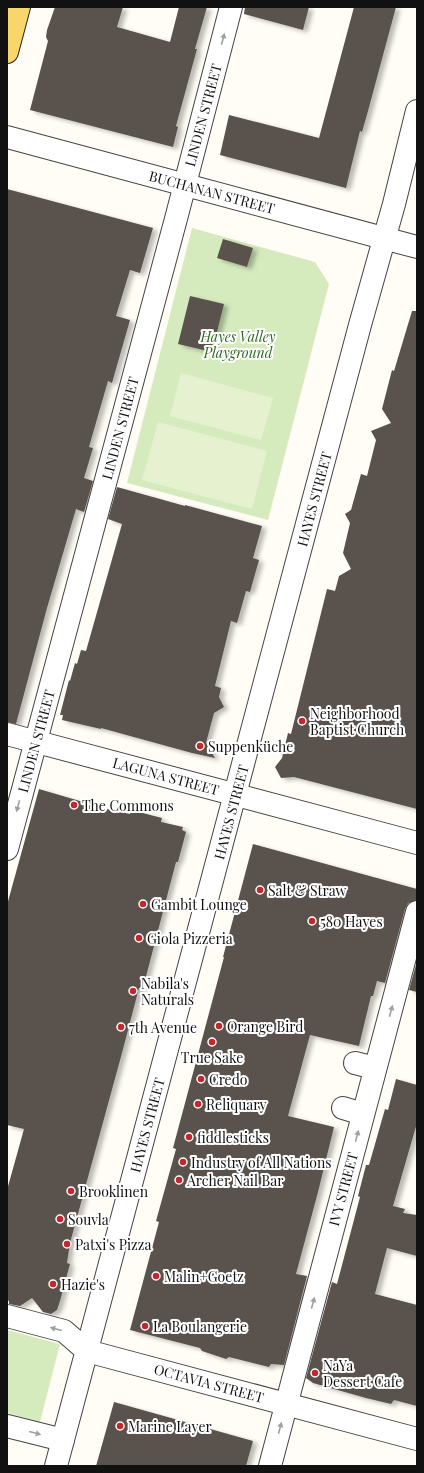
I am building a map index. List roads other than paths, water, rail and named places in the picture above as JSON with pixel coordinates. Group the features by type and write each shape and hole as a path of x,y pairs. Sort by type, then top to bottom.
{"main road":[{"path":"7,52 19,7"}],"street":[{"name":"LINDEN STREET","path":"7,849 185,185 231,7"},
{"name":"HAYES STREET","path":"56,1466 394,204 417,111"},
{"name":"BUCHANAN STREET","path":"7,137 417,247"},
{"name":"LAGUNA STREET","path":"7,734 417,843"},
{"name":"IVY STREET","path":"270,1466 286,1404 353,1111 365,1066 417,912"},
{"name":"OCTAVIA STREET","path":"7,1316 64,1331 87,1351 417,1439"},
{"path":"7,1426 63,1440"}],"place":[{"name":"Neighborhood Baptist Church","path":"302,721"},
{"name":"Suppenküche","path":"200,746"},
{"name":"The Commons","path":"74,805"},
{"name":"Salt & Straw","path":"260,890"},
{"name":"Gambit Lounge","path":"143,904"},
{"name":"580 Hayes","path":"312,921"},
{"name":"Giola Pizzeria","path":"139,938"},
{"name":"Nabila's Naturals","path":"133,991"},
{"name":"Orange Bird","path":"219,1026"},
{"name":"7th Avenue","path":"121,1027"},
{"name":"True Sake","path":"212,1042"},
{"name":"Credo","path":"201,1079"},
{"name":"Reliquary","path":"198,1104"},
{"name":"fiddlesticks","path":"189,1137"},
{"name":"Industry of All Nations","path":"183,1162"},
{"name":"Archer Nail Bar","path":"179,1180"},
{"name":"Brooklinen","path":"71,1191"},
{"name":"Souvla","path":"60,1219"},
{"name":"Patxi's Pizza","path":"67,1244"},
{"name":"Malin+Goetz","path":"156,1276"},
{"name":"Hazie's","path":"53,1284"},
{"name":"La Boulangerie","path":"145,1326"},
{"name":"NaYa Dessert Cafe","path":"315,1373"},
{"name":"Marine Layer","path":"120,1426"}],"park label":[{"name":"Hayes Valley Playground","path":"238,344"}]}
